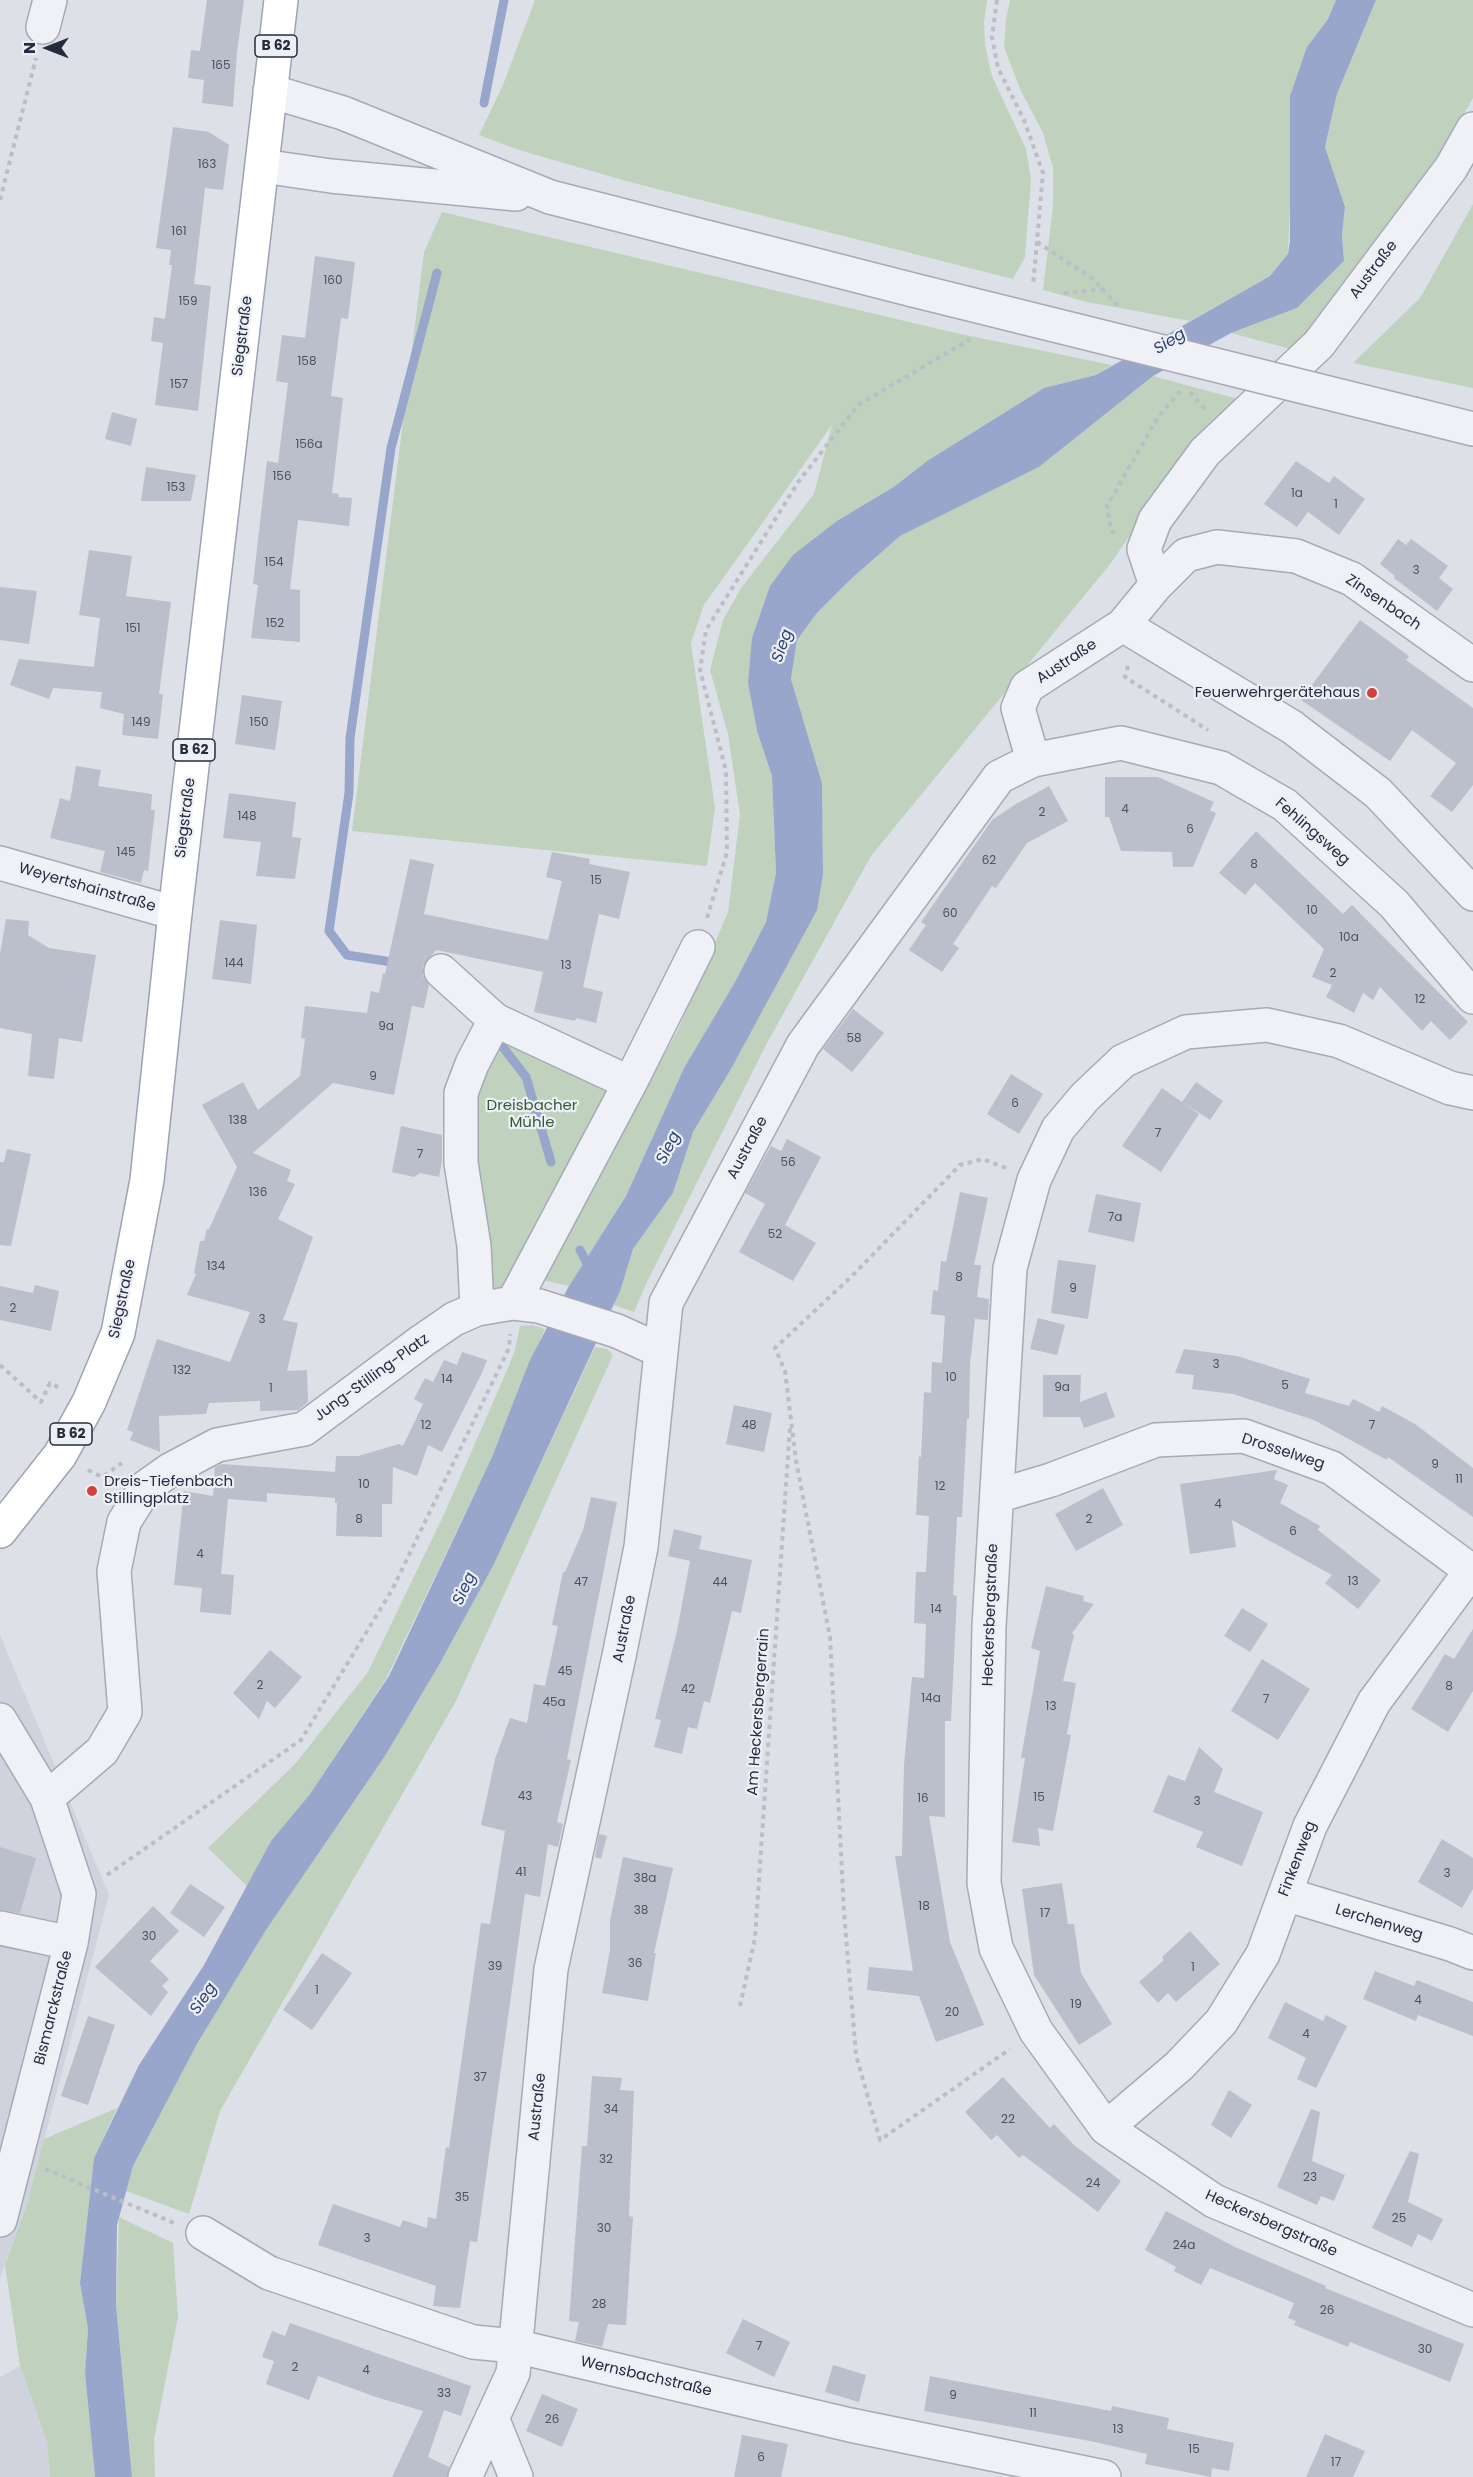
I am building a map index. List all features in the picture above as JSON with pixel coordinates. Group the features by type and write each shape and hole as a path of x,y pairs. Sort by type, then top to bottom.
{"main road":[{"name":"Siegstraße","path":"0,1531 60,1455 89,1402 118,1333 147,1180 175,913 281,0"}],"street":[{"path":"270,92 343,113 550,197 1473,429"},
{"name":"Austraße","path":"1144,549 1155,520 1205,452 1319,344 1451,168 1473,129"},
{"path":"262,166 331,176 550,197"},
{"name":"Zinsenbach","path":"1156,585 1185,555 1217,547 1296,556 1352,579 1473,665"},
{"path":"1144,549 1156,585"},
{"name":"Austraße","path":"465,2477 513,2373 551,1969 620,1656 641,1547 666,1303 803,1045 999,777 1034,760 1018,708 1027,687 1129,629 1156,585"},
{"path":"1129,629 1292,727 1378,793 1473,894"},
{"name":"Fehlingsweg","path":"1034,760 1121,743 1221,768 1285,805 1394,904 1473,997"},
{"name":"Weyertshainstraße","path":"0,863 175,913"},
{"path":"526,1305 630,1083 698,947"},
{"path":"441,971 495,1020 630,1083"},
{"path":"477,1309 474,1246 461,1163 461,1093 472,1064 495,1020"},
{"name":"Heckersbergstraße","path":"1473,1093 1450,1088 1339,1041 1267,1025 1186,1032 1123,1061 1085,1096 1058,1129 1034,1180 1010,1268 989,1626 984,1883 996,1948 1036,2031 1106,2128 1214,2201 1473,2310"},
{"name":"Jung-Stilling-Platz","path":"47,1798 102,1751 125,1712 114,1571 124,1522 146,1486 170,1470 217,1445 304,1428 422,1341 454,1319 477,1309 526,1305 617,1331 661,1351"},
{"name":"Drosselweg","path":"997,1496 1051,1480 1156,1440 1244,1436 1332,1468 1472,1571"},
{"name":"Finkenweg","path":"1106,2128 1179,2066 1221,2022 1263,1954 1310,1826 1374,1702 1472,1571"},
{"name":"Bismarckstraße","path":"0,1720 47,1798 79,1894 71,1942 0,2220"},
{"name":"Bismarckstraße","path":"0,1754 47,1798"},
{"name":"Lerchenweg","path":"1285,1894 1473,1953"},
{"path":"0,1928 71,1942"},
{"name":"Wernsbachstraße","path":"203,2233 269,2273 473,2342 515,2346 850,2425 1104,2477"},
{"path":"492,2418 516,2477"}],"path":[{"path":"997,0 993,37 998,68 1024,120 1043,173 1032,296"},
{"path":"0,200 47,14"},
{"path":"1037,241 1105,289 1112,298"},
{"path":"1092,290 1105,289"},
{"path":"698,947 727,852 726,771 700,670 706,630 799,481 858,405 979,334"},
{"path":"1144,549 1111,531 1107,506 1158,417 1185,386"},
{"path":"1129,629 1125,677 1218,736 1221,768"},
{"path":"983,1159 960,1166 852,1276 775,1348 785,1371 796,1461 830,1637 844,1912 855,2055 880,2140 1036,2031"},
{"path":"79,1894 301,1740 392,1590 509,1348 526,1305"},
{"path":"0,1365 41,1402 50,1383 89,1402"},
{"name":"Am Heckersbergerrain","path":"740,2006 755,1938 791,1418"},
{"path":"102,1477 124,1461"},
{"path":"40,2167 140,2210"}],"shaded area":[{"path":"0,1635 109,1895 27,2204 0,2278"},
{"path":"20,2366 47,2442 50,2477 0,2477 0,2377"}],"green space":[{"path":"535,0 987,0 984,23 985,45 992,76 1026,149 1031,179 1025,257 1013,279 626,181 519,150 479,135 503,85"},
{"path":"1010,0 1336,0 1328,19 1307,47 1290,140 1288,254 1270,276 1190,321 1087,302 1043,290 1053,206 1053,168 1043,133 1021,91 1004,47"},
{"path":"1376,0 1473,0 1473,98 1424,184 1298,351 1231,333 1297,308 1344,261 1342,235 1345,207 1325,147 1337,94"},
{"path":"1473,204 1473,388 1353,363 1420,298"},
{"path":"442,212 956,333 1112,365 1096,375 1044,388 927,461 895,486 837,521 748,683 757,731 772,776 776,873 766,922 735,982 684,1068 626,1196 569,1286 538,1279 678,1030 728,912 740,815 728,734 710,670 723,620 741,588 814,494 832,425 704,605 691,643 715,808 707,866 352,831 424,252"},
{"path":"1153,376 1238,399 1177,467 1111,563 871,856 767,1043 634,1312 614,1305 633,1249 673,1193 693,1132 731,1069 782,974 823,874 822,783 791,679 797,640 817,613 852,578 900,536 1039,467"},
{"name":"Dreisbacher Mühle","path":"495,1020 630,1083 513,1303 477,1309 472,1064"},
{"path":"532,1325 545,1329 492,1457 386,1679 310,1794 271,1841 247,1886 208,1848 295,1764 368,1672 445,1512 508,1368 520,1326"},
{"path":"595,1347 607,1349 613,1355 456,1701 220,2111 189,2214 126,2191 133,2166 197,2044 266,1930 385,1756 439,1665 494,1564"},
{"path":"117,2108 94,2158 80,2283 88,2329 85,2373 95,2477 50,2477 47,2442 20,2366 5,2265 27,2204 44,2139"},
{"path":"119,2217 173,2243 178,2317 154,2439 155,2477 132,2477 116,2305"}],"water":[{"name":"Sieg","path":"1336,0 1376,0 1337,94 1325,147 1345,207 1342,235 1344,261 1297,308 1231,333 1153,376 1039,467 900,536 852,578 817,613 797,640 791,679 822,783 823,874 817,910 731,1069 693,1132 673,1193 633,1249 620,1291 494,1564 439,1665 385,1756 266,1930 197,2044 133,2166 117,2225 116,2305 132,2477 95,2477 85,2373 88,2329 80,2283 94,2158 139,2065 204,1965 271,1841 310,1794 389,1676 492,1457 530,1360 569,1286 626,1196 684,1068 735,982 766,922 776,873 772,776 757,731 748,683 752,638 770,586 793,555 837,521 895,486 927,461 1044,388 1096,375 1270,276 1288,254 1290,241 1290,96 1307,47 1328,19"}],"building":[{"path":"207,0 244,0 233,107 202,103 204,80 188,78 191,50 200,51"},
{"path":"173,127 209,132 229,145 223,190 205,188 194,284 211,286 198,411 155,405 163,343 151,341 154,317 165,319 172,265 169,265 171,250 156,248"},
{"path":"315,256 355,262 348,319 341,318 331,396 343,398 332,493 339,494 338,497 352,498 349,526 298,520 290,589 300,590 300,642 251,638 258,585 253,584 267,461 278,463 288,383 276,381 282,335 305,338"},
{"path":"112,412 137,419 131,446 105,439"},
{"path":"1296,461 1329,483 1334,476 1365,499 1339,535 1308,512 1297,527 1264,504"},
{"path":"146,467 196,475 191,501 141,501"},
{"path":"1398,539 1406,545 1411,539 1448,566 1439,578 1453,589 1437,611 1394,578 1395,576 1380,564"},
{"path":"89,550 132,556 126,596 171,602 159,694 163,694 158,739 122,735 124,714 100,708 102,692 53,688 49,699 10,685 19,659 94,667 100,618 79,615"},
{"path":"0,587 37,591 29,644 0,640"},
{"name":"Feuerwehrgerätehaus","path":"1360,620 1409,656 1406,660 1473,708 1473,785 1452,812 1430,796 1456,763 1412,730 1390,761 1301,700"},
{"path":"242,695 282,701 275,750 235,744"},
{"path":"76,766 101,770 98,786 152,794 151,810 155,810 148,871 144,870 141,883 100,872 105,851 50,838 60,798 70,801"},
{"path":"1105,777 1158,777 1214,802 1210,810 1216,813 1193,867 1173,867 1172,852 1121,851 1109,817 1105,817"},
{"path":"1049,786 1068,821 1027,843 996,888 992,886 953,944 959,948 942,972 909,950 926,925 921,922 992,820"},
{"path":"229,793 296,802 292,837 301,838 295,879 256,876 261,842 223,838"},
{"path":"1256,831 1343,914 1352,905 1468,1022 1450,1040 1431,1021 1422,1031 1380,987 1373,1000 1363,993 1354,1013 1326,997 1332,985 1312,977 1324,949 1255,883 1245,895 1219,873"},
{"path":"552,852 590,859 589,864 630,872 619,919 599,914 583,987 603,992 596,1023 534,1012 543,972 436,950 423,966 423,976 429,985 424,1008 412,1006 394,1095 333,1083 253,1153 291,1170 287,1181 295,1184 278,1219 313,1237 283,1320 298,1323 287,1371 307,1370 308,1402 298,1410 260,1411 260,1401 209,1403 206,1414 159,1416 160,1452 130,1440 133,1432 127,1430 157,1339 230,1362 250,1312 187,1295 196,1274 194,1273 200,1241 204,1241 207,1229 209,1229 237,1167 202,1105 243,1082 258,1110 300,1076 305,1039 301,1038 305,1006 367,1013 371,991 379,993 383,973 385,974 410,859 434,864 424,914 548,940 562,881 546,877"},
{"path":"6,919 29,921 28,935 49,948 96,955 82,1042 59,1038 54,1079 28,1076 32,1034 0,1028 0,954"},
{"path":"220,920 257,925 251,984 212,979"},
{"path":"853,1009 884,1033 852,1072 823,1049"},
{"path":"1011,1074 1043,1094 1019,1134 987,1114"},
{"path":"1196,1082 1223,1101 1210,1120 1182,1102"},
{"path":"1162,1088 1199,1114 1161,1172 1122,1146"},
{"path":"401,1126 442,1135 442,1161 439,1177 420,1173 414,1177 392,1172"},
{"path":"787,1139 821,1157 785,1225 816,1243 793,1281 739,1252 765,1204 745,1193 771,1146 781,1151"},
{"path":"7,1149 31,1154 11,1246 0,1245 0,1162 4,1162"},
{"path":"960,1192 988,1198 974,1265 981,1265 977,1297 989,1299 988,1320 975,1319 970,1364 969,1419 967,1419 962,1517 957,1517 953,1595 957,1596 951,1721 945,1721 945,1817 929,1816 950,1942 984,2025 936,2042 919,1996 867,1990 869,1967 913,1971 895,1856 902,1856 904,1765 912,1677 924,1678 926,1624 914,1623 916,1572 926,1572 929,1516 916,1515 919,1456 921,1457 924,1392 931,1393 932,1362 942,1363 945,1316 931,1314 933,1290 938,1291 941,1261 946,1262"},
{"path":"1096,1194 1141,1203 1134,1242 1088,1232"},
{"path":"1058,1260 1096,1265 1088,1319 1051,1313"},
{"path":"35,1285 59,1291 51,1331 0,1320 0,1286 33,1293"},
{"path":"1038,1318 1065,1325 1057,1355 1030,1349"},
{"path":"1184,1349 1237,1356 1310,1379 1305,1393 1349,1406 1353,1399 1379,1412 1382,1406 1415,1424 1473,1468 1473,1517 1388,1457 1387,1460 1314,1420 1233,1394 1192,1389 1194,1375 1175,1373"},
{"path":"462,1352 487,1360 481,1375 442,1452 428,1445 417,1476 393,1467 392,1504 382,1504 382,1537 336,1536 337,1503 335,1503 335,1498 267,1493 267,1502 228,1499 221,1574 234,1575 231,1615 200,1612 202,1588 174,1585 184,1491 213,1496 215,1467 222,1464 335,1472 336,1456 358,1456 399,1444 403,1446 423,1404 414,1399 425,1378 433,1382 444,1360 457,1365"},
{"path":"1043,1375 1081,1375 1080,1402 1106,1392 1115,1417 1084,1428 1080,1417 1043,1417"},
{"path":"734,1405 772,1413 764,1452 726,1444"},
{"path":"1277,1470 1274,1479 1288,1485 1280,1503 1320,1526 1318,1530 1381,1580 1358,1609 1325,1583 1332,1575 1232,1520 1236,1547 1190,1554 1180,1484"},
{"path":"1103,1488 1123,1525 1076,1551 1055,1514"},
{"path":"591,1497 617,1502 567,1759 571,1760 557,1822 563,1824 558,1847 548,1844 540,1897 525,1894 477,2242 470,2241 460,2308 433,2306 436,2286 318,2245 333,2204 400,2227 403,2220 427,2228 428,2217 436,2219 446,2147 449,2148 481,1923 490,1924 505,1831 481,1825 495,1759 510,1718 527,1723 534,1684 545,1686 558,1626 552,1625 563,1572 565,1572 583,1530"},
{"path":"674,1529 702,1536 699,1549 752,1560 741,1613 732,1611 710,1703 704,1701 697,1729 688,1727 682,1754 654,1747 661,1720 655,1719 677,1631 690,1561 668,1556"},
{"path":"1046,1586 1084,1596 1083,1601 1094,1604 1072,1633 1074,1635 1063,1681 1076,1683 1067,1734 1071,1735 1053,1831 1038,1828 1040,1846 1012,1842 1025,1758 1021,1758 1040,1651 1031,1648"},
{"path":"1242,1608 1268,1624 1250,1652 1224,1636"},
{"path":"1473,1629 1473,1691 1448,1732 1411,1709 1445,1654 1454,1659"},
{"path":"270,1650 302,1677 275,1708 267,1701 259,1719 233,1693"},
{"path":"1262,1659 1310,1689 1278,1740 1231,1711"},
{"path":"1199,1747 1223,1769 1214,1792 1263,1812 1242,1866 1196,1847 1203,1832 1153,1812 1168,1775 1185,1781"},
{"path":"599,1834 607,1836 601,1859 595,1857"},
{"path":"1442,1839 1473,1858 1473,1889 1462,1908 1418,1882"},
{"path":"0,1847 36,1858 20,1913 0,1910"},
{"path":"623,1857 673,1868 654,1953 656,1953 648,2001 602,1993 610,1950 610,1921"},
{"path":"1062,1883 1068,1924 1074,1924 1081,1973 1112,2024 1079,2045 1034,1975 1022,1889"},
{"path":"190,1884 225,1907 204,1937 170,1913"},
{"path":"153,1906 179,1931 150,1961 169,1979 162,1986 168,1992 151,2016 95,1967"},
{"path":"1190,1931 1220,1964 1176,2002 1168,1993 1158,2003 1139,1982 1164,1960 1162,1957"},
{"path":"322,1953 352,1973 312,2030 283,2010"},
{"path":"1375,1971 1414,1986 1417,1980 1473,2002 1473,2036 1418,2015 1416,2021 1363,1999"},
{"path":"1285,2002 1323,2021 1326,2015 1347,2026 1316,2088 1297,2079 1306,2058 1268,2038"},
{"path":"88,2016 115,2025 88,2105 61,2096"},
{"path":"592,2076 622,2078 620,2090 634,2091 629,2216 633,2217 626,2325 608,2324 602,2347 575,2341 579,2322 569,2321 582,2146 587,2146"},
{"path":"1003,2077 1050,2128 1054,2124 1074,2145 1121,2181 1098,2212 1023,2155 1019,2158 997,2135 991,2140 965,2112"},
{"path":"1229,2090 1252,2105 1231,2138 1211,2125"},
{"path":"1311,2109 1320,2112 1312,2161 1345,2175 1334,2201 1321,2196 1317,2205 1277,2187"},
{"path":"1410,2151 1419,2154 1408,2202 1443,2219 1432,2241 1418,2234 1412,2247 1372,2228"},
{"path":"1166,2211 1235,2247 1326,2286 1325,2288 1464,2344 1450,2382 1350,2342 1348,2347 1294,2325 1296,2321 1288,2318 1294,2303 1210,2268 1201,2285 1174,2271 1176,2267 1145,2250"},
{"path":"743,2319 790,2342 774,2377 726,2353"},
{"path":"290,2323 471,2386 461,2416 444,2410 428,2457 449,2467 447,2477 392,2477 423,2411 318,2376 309,2400 266,2384 274,2361 262,2357 272,2331 285,2336"},
{"path":"833,2365 866,2375 859,2402 825,2392"},
{"path":"930,2376 1111,2411 1112,2406 1169,2418 1167,2429 1234,2443 1229,2471 1212,2468 1211,2477 1145,2464 1147,2454 1090,2441 924,2411"},
{"path":"542,2394 578,2409 562,2447 526,2431"},
{"path":"1325,2434 1365,2451 1353,2477 1306,2477"},
{"path":"742,2435 788,2444 781,2477 734,2477"}],"waterway":[{"path":"484,103 504,0"},
{"path":"398,963 347,955 329,931 349,793 350,738 391,448 437,273"},
{"path":"502,1046 526,1077 551,1162"},
{"path":"580,1250 590,1269"}],"place":[{"name":"Feuerwehrgerätehaus","path":"1372,693"},
{"name":"Dreis-Tiefenbach Stillingplatz","path":"92,1491"}]}
